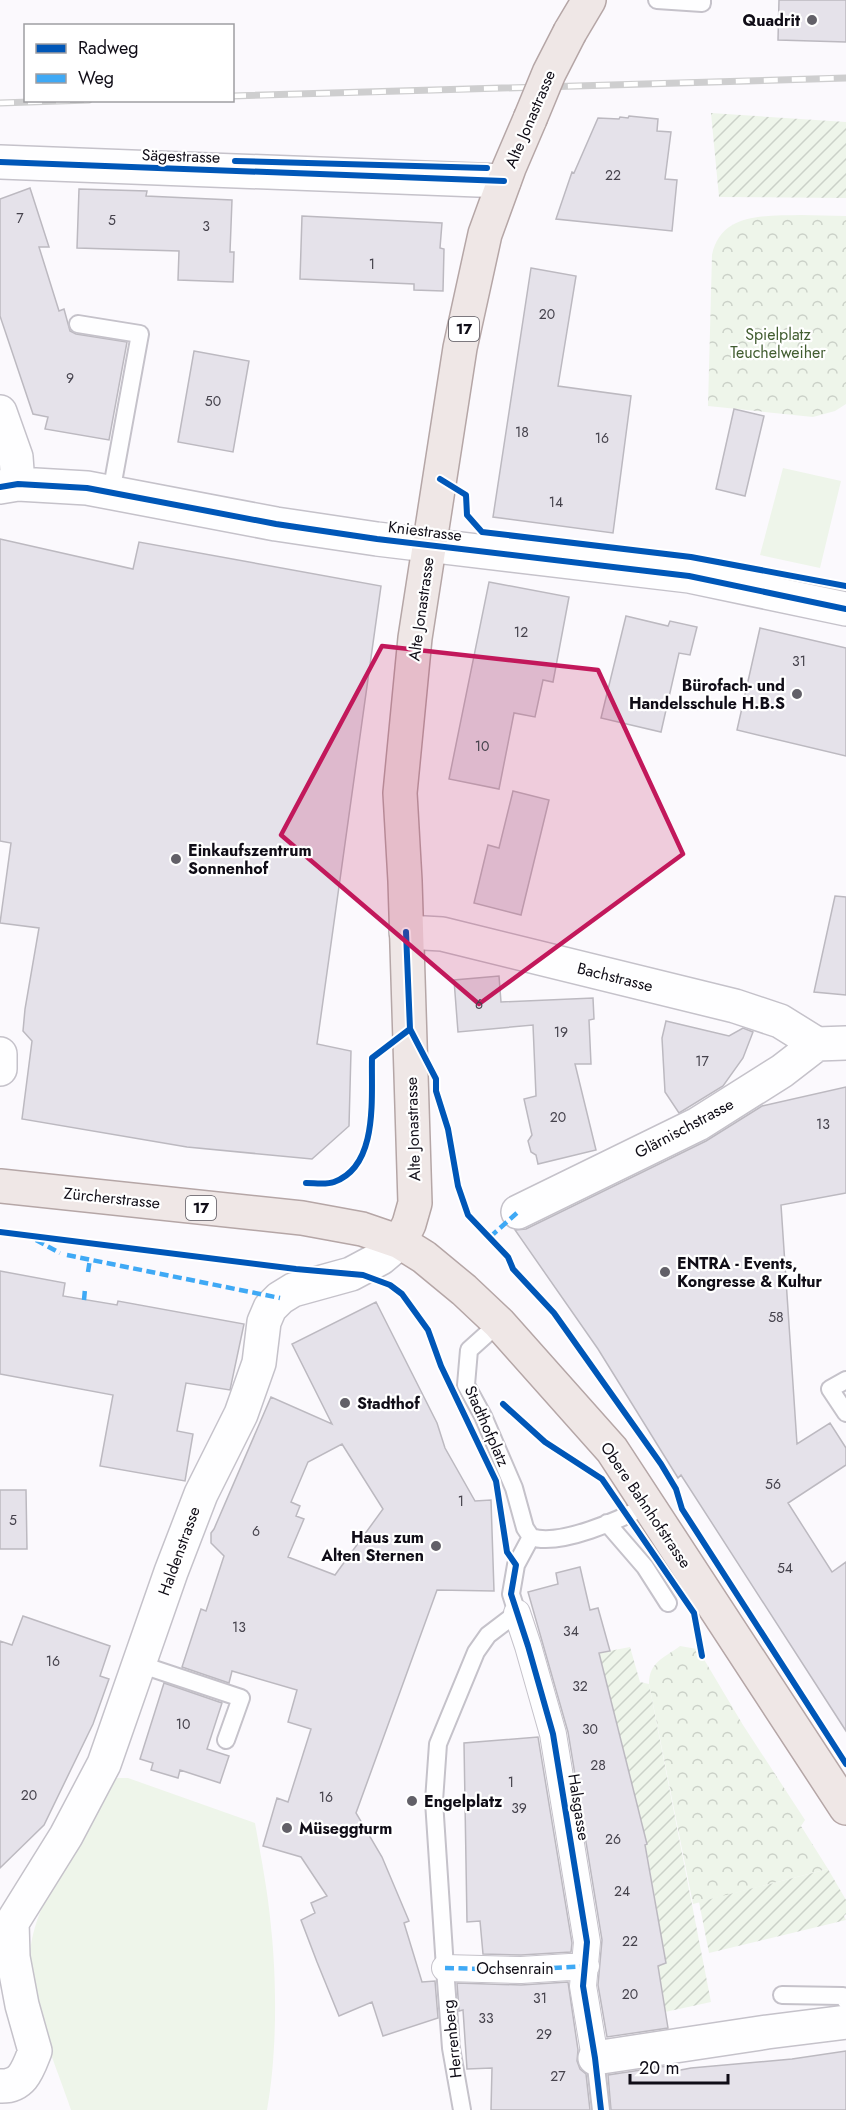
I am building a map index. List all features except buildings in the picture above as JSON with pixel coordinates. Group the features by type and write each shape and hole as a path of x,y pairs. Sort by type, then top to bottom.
{"main road":[{"name":"Alte Jonastrasse","path":"400,1242 409,1224 415,1203 405,881 400,794 415,638 460,348 485,234 504,181 549,73 589,0"},
{"name":"Zürcherstrasse","path":"0,1186 302,1218 362,1229 400,1242"},
{"name":"Obere Bahnhofstrasse","path":"400,1242 442,1271 499,1323 612,1450 846,1809"}],"street":[{"name":"Sägestrasse","path":"0,162 504,181"},
{"path":"0,412 16,458 9,486"},
{"name":"Kniestrasse","path":"9,486 87,488 276,524 430,546 689,576 846,609"},
{"name":"Bachstrasse","path":"406,932 442,934 735,1006 780,1020 831,1043"},
{"name":"Glärnischstrasse","path":"518,1212 698,1124 831,1043"},
{"path":"0,1054 0,1069"},
{"name":"Haldenstrasse","path":"0,2086 11,2085 22,2080 35,2051 6,1932 66,1836 104,1764 201,1494 241,1414 259,1364 264,1322 270,1308 293,1290 351,1274 381,1258 400,1242"},
{"name":"Halsgasse","path":"517,1613 553,1734 587,1942 584,1986 595,2058"},
{"name":"Ochsenrain","path":"445,1968 521,1970 586,1966"},
{"path":"595,2058 846,2022"}],"lane":[{"path":"657,0 702,3 702,0"},
{"path":"78,324 140,334 111,493"},
{"name":"Stadthofplatz","path":"499,1323 469,1350 466,1385 483,1416 514,1488 525,1528 531,1537"},
{"path":"846,1380 830,1389 846,1413"},
{"path":"531,1537 542,1541 568,1536 627,1516 648,1505"},
{"path":"607,1523 645,1567 668,1603"},
{"name":"Halsgasse","path":"517,1613 511,1594 516,1565 531,1537"},
{"path":"445,1968 435,1801 438,1744 476,1652 488,1635 517,1613"},
{"path":"139,1664 241,1698 226,1740"},
{"name":"Herrenberg","path":"445,1968 451,2048 462,2110"},
{"path":"782,1995 843,1996 846,2001"},
{"path":"595,2058 601,2110"}],"highlighted area":[{"path":"382,646 598,670 683,854 479,1004 281,835"}],"green space":[{"path":"711,113 846,122 846,198 719,197"},
{"name":"Spielplatz Teuchelweiher","path":"801,215 846,216 846,404 835,411 813,417 708,406 712,255 717,241 725,231 746,219"},
{"path":"783,468 841,481 820,568 760,555"},
{"path":"680,1646 697,1649 702,1656 743,1725 805,1820 801,1826 828,1869 693,1904 649,1684 655,1665"},
{"path":"630,1647 640,1682 649,1684 711,2002 665,2012 658,1966 666,1963 648,1857 599,1653"},
{"path":"117,1778 128,1778 255,1823 268,1901 274,1971 273,2066 267,2110 71,2110 47,2042 32,1990 30,1957 32,1941 35,1926 54,1882 111,1782"},
{"path":"828,1869 846,1900 844,1916 846,1920 709,1953 699,1902"}],"railway":[{"path":"234,96 846,78"},
{"path":"0,103 30,102"}],"marked path":[{"path":"490,1237 518,1212"},
{"path":"36,1240 60,1253"},
{"path":"67,1255 280,1298"},
{"path":"88,1272 90,1259"},
{"path":"84,1300 85,1289"},
{"path":"445,1968 521,1970 586,1966"}],"cycle path":[{"path":"235,161 487,168"},
{"path":"0,162 504,181"},
{"path":"440,479 466,495 467,515 482,532 691,557 846,586"},
{"path":"0,487 18,484 87,488 276,524 377,539 689,576 846,609"},
{"path":"406,932 410,1029 436,1079 436,1091 448,1129 458,1186 468,1215 508,1257 513,1269 554,1313 661,1464 676,1489 682,1509 846,1764"},
{"path":"306,1183 334,1182 349,1174 359,1161 370,1129 372,1058 410,1029"},
{"path":"0,1232 296,1269 363,1275 390,1285 402,1294 428,1330 441,1366 496,1481 507,1552 516,1565 511,1594 553,1734 587,1942 583,1986 601,2110"},
{"path":"503,1404 545,1442 602,1479 694,1613 702,1656"}],"place":[{"name":"Quadrit","path":"812,20"},
{"name":"Bürofach- und Handelsschule H.B.S","path":"797,694"},
{"name":"Einkaufszentrum Sonnenhof","path":"176,859"},
{"name":"ENTRA - Events, Kongresse & Kultur","path":"665,1272"},
{"name":"Stadthof","path":"345,1403"},
{"name":"Haus zum Alten Sternen","path":"436,1546"},
{"name":"Engelplatz","path":"412,1801"},
{"name":"Müseggturm","path":"287,1828"}]}
